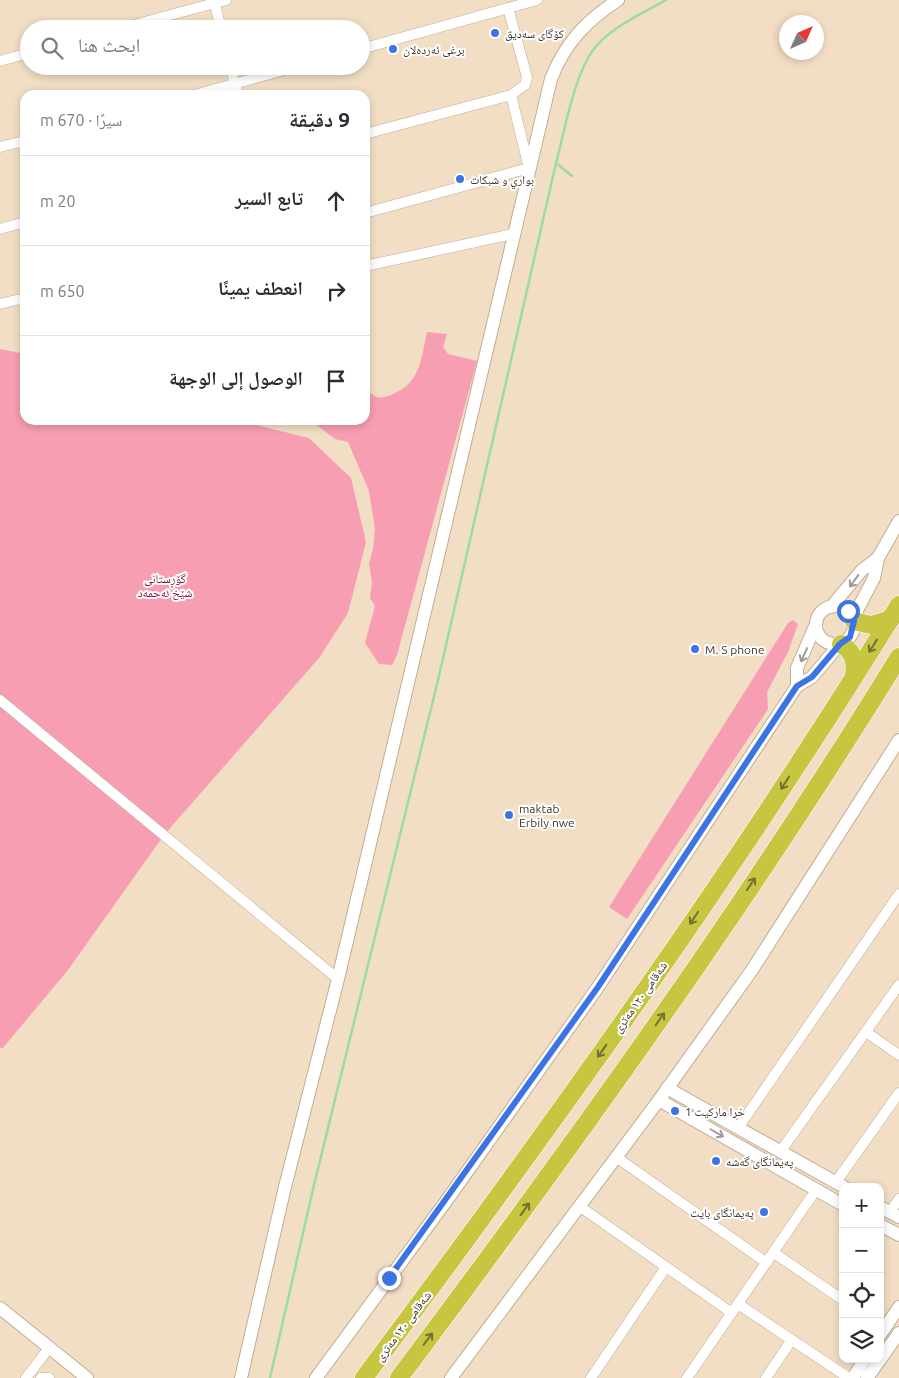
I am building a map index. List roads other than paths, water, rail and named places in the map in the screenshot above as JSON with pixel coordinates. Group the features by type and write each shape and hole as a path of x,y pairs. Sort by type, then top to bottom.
{"highway":[{"path":"853,620 871,625 895,612"},
{"name":"شەقامی ١٢٠ مەتری","path":"364,1378 550,1126 727,870 895,612"},
{"path":"840,644 848,648 853,656 854,677"},
{"path":"399,1378 583,1129 687,980 899,657"}],"street":[{"path":"151,20 226,0"},
{"path":"241,1378 284,1191 338,979 465,447 528,168 551,79 564,52 592,17 618,0"},
{"path":"370,46 531,1"},
{"path":"215,2 219,20"},
{"path":"370,133 511,96 521,90 527,77 508,8"},
{"path":"0,61 20,55"},
{"path":"232,75 237,90"},
{"path":"213,90 267,75"},
{"path":"511,96 528,168"},
{"path":"0,147 20,141"},
{"path":"370,212 528,168"},
{"path":"0,229 20,223"},
{"path":"370,265 513,234"},
{"path":"0,304 20,299"},
{"path":"316,1378 447,1200 598,987 797,686 812,677 840,644 850,637 853,620 874,578 878,558 899,521"},
{"path":"797,686 797,668 821,613 832,607 862,570 878,558"},
{"path":"832,607 844,609 853,620"},
{"path":"816,624 822,638 830,644 840,644"},
{"path":"0,700 338,979"},
{"path":"451,1378 659,1100 752,970 899,740"},
{"path":"738,1128 899,894"},
{"path":"772,1165 899,985"},
{"path":"866,1032 899,1055"},
{"path":"667,1088 839,1183"},
{"path":"841,1183 899,1093"},
{"path":"659,1100 839,1203"},
{"path":"616,1157 767,1263"},
{"path":"687,1378 816,1190"},
{"path":"890,1212 899,1199"},
{"path":"579,1206 666,1267 791,1341 849,1378"},
{"path":"884,1227 899,1235"},
{"path":"774,1253 839,1297"},
{"path":"591,1378 666,1267"},
{"path":"884,1327 899,1307"},
{"path":"1,1310 87,1378"},
{"path":"867,1378 899,1333"},
{"path":"766,1378 791,1341"},
{"path":"26,1378 49,1348"},
{"path":"853,1378 862,1363"},
{"path":"41,1378 49,1378"}],"waterway":[{"path":"270,1378 314,1185 439,676 572,100 583,68 598,44 621,25 666,0"},
{"path":"556,163 572,176"}],"place":[{"name":"کۆگای سەدیق","path":"495,33"},
{"name":"برغی ئەردەلان","path":"393,49"},
{"name":"بواري و شبكات","path":"460,179"},
{"name":"M. S phone","path":"695,649"},
{"name":"maktab Erbily nwe","path":"509,815"},
{"name":"خرا ماركيت 1","path":"675,1111"},
{"name":"پەیمانگای گەشە","path":"716,1161"},
{"name":"پەیمانگای بایت","path":"764,1212"}],"park label":[{"name":"گۆڕستانی شێخ ئەحمەد","path":"165,585"}]}
